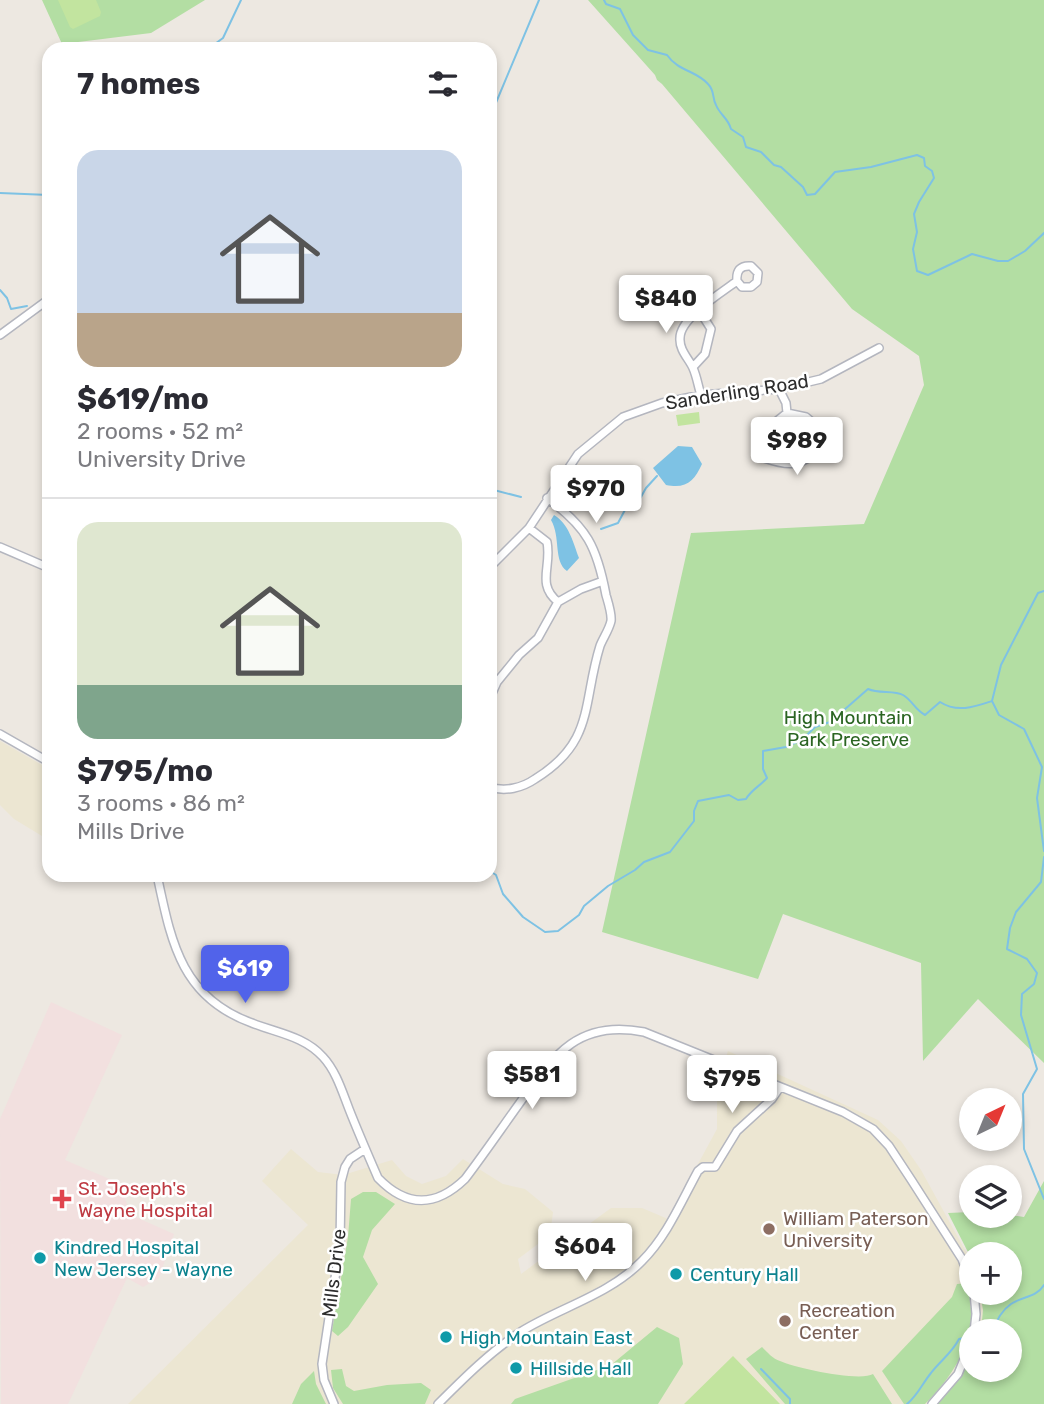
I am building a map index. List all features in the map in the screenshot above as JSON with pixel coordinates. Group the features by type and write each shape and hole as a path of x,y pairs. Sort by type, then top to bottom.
{"street":[{"path":"701,395 693,367 683,352 680,338 687,321 737,281"},
{"path":"0,335 42,304"},
{"path":"693,367 705,354 711,329 699,310"},
{"name":"Sanderling Road","path":"497,560 529,528 578,454 623,417 662,403 701,395 779,388 821,379 879,348"},
{"path":"779,388 787,413"},
{"path":"787,413 806,418 820,429 823,448 804,462 782,464 764,458 759,448 762,433 787,413"},
{"path":"497,789 525,786 553,769 571,751 582,732 600,646 611,620 596,554 587,535 572,515 547,498"},
{"path":"529,528 547,542 550,556 545,580 548,594 558,602"},
{"path":"0,547 42,565"},
{"path":"497,684 519,655 538,638 558,602 603,581"},
{"path":"0,734 42,758"},
{"path":"159,882 170,934 180,960 193,980 205,994 235,1016 296,1037 324,1057 335,1074 378,1178 389,1189 402,1196 420,1201 440,1198 452,1192 465,1179 556,1054 589,1033 624,1028 644,1032 859,1120 889,1146 959,1254"},
{"path":"438,1404 477,1366 522,1331 611,1286 634,1268 666,1230 698,1171 703,1167 715,1167 737,1131 765,1106 780,1087"},
{"name":"Mills Drive","path":"334,1404 324,1380 322,1364 340,1245 341,1182 351,1158 365,1149"},
{"path":"932,1404 959,1372"}],"shaded area":[{"path":"0,741 42,765 42,836 14,819 0,805"},
{"name":"St. Joseph's Wayne Hospital","path":"51,1002 122,1035 65,1160 119,1183 131,1215 174,1234 159,1278 143,1287 127,1278 68,1404 1,1404 0,1119"},
{"name":"William Paterson University","path":"728,1051 878,1120 901,1141 921,1170 961,1242 959,1305 1014,1305 1018,1319 959,1319 959,1382 1022,1382 1022,1332 1044,1404 128,1404 308,1225 262,1181 291,1149 318,1172 343,1175 392,1160 406,1176 422,1184 446,1176 463,1159 503,1184 525,1189 553,1212 550,1235 518,1259 521,1274 611,1208 642,1208 668,1219 717,1129 717,1085"}],"green space":[{"path":"42,0 205,0 151,33 61,42"},
{"path":"58,0 96,0 100,16 73,29"},
{"name":"High Mountain Park Preserve","path":"588,0 1044,0 1044,1063 978,999 923,1061 921,963 783,914 758,979 602,932 691,533 864,524 924,385 919,356 852,309 655,75"},
{"path":"699,412 700,423 678,426 676,415"},
{"path":"1044,1181 1044,1404 936,1404 959,1373 959,1382 1022,1382 1022,1319 982,1319 982,1305 1022,1305 1022,1242 963,1242 948,1213 959,1213 959,1228 1022,1228 1024,1217"},
{"path":"363,1192 376,1192 395,1204 372,1230 363,1257 378,1284 348,1327 338,1336 332,1331 348,1237 351,1199"},
{"path":"957,1284 959,1305 971,1305 971,1308 971,1319 959,1319 959,1360 925,1404 904,1404 882,1371 952,1297"},
{"path":"657,1327 679,1338 683,1364 658,1404 511,1404 515,1399 611,1365"},
{"path":"762,1347 777,1360 799,1367 842,1375 873,1374 892,1404 785,1404 746,1359"},
{"path":"733,1356 780,1404 684,1404"},
{"path":"342,1369 346,1386 354,1391 421,1383 431,1390 425,1404 343,1404 333,1388 331,1370"},
{"path":"314,1371 316,1384 326,1404 292,1404 301,1384"}],"water":[{"path":"678,446 692,447 702,464 696,475 685,485 666,485 653,468"},
{"path":"554,515 567,528 579,558 567,571 558,555 556,534 551,520"}],"waterway":[{"path":"218,42 223,38 241,0"},
{"path":"497,100 539,0"},
{"path":"604,0 606,4 620,9 633,35 648,50 667,55 676,64 704,80 712,89 715,102 731,129 743,137 746,147 761,152 774,165 781,167 803,187 807,195 815,194 835,172 871,167 917,155 924,158 925,166 932,171 934,178 914,214 917,232 913,249 917,271 928,275 972,254 1008,261 1025,251 1044,233"},
{"path":"0,193 42,195"},
{"path":"0,290 11,309 27,306"},
{"path":"601,529 618,523 626,508 637,504 657,476"},
{"path":"497,491 521,497"},
{"path":"1044,591 1038,593 1001,665 992,701 999,715 1024,729 1042,767 1037,798 1044,851"},
{"path":"497,878 503,894 523,917 545,932 558,931 579,915 584,906 608,886 644,862 670,852 694,821 698,801 729,795 738,800 746,799 767,778 763,769 763,751 786,747 803,739 815,727 836,720 868,689 903,695 925,715 940,702 959,708 992,701"},
{"path":"1044,857 1041,882 1016,912 1007,949 1027,959 1037,973 1034,984 1022,994 1021,1015 1037,1069 1023,1094 1024,1149 1044,1199"},
{"path":"998,1319 1007,1307 1033,1295 1044,1285"},
{"path":"907,1404 959,1339"},
{"path":"761,1369 790,1399 790,1404"}],"place":[{"name":"St. Joseph's Wayne Hospital","path":"62,1199"},
{"name":"William Paterson University","path":"769,1229"},
{"name":"Kindred Hospital New Jersey - Wayne","path":"40,1258"},
{"name":"Century Hall","path":"676,1274"},
{"name":"Recreation Center","path":"785,1321"},
{"name":"High Mountain East","path":"446,1337"},
{"name":"Hillside Hall","path":"516,1368"}]}
